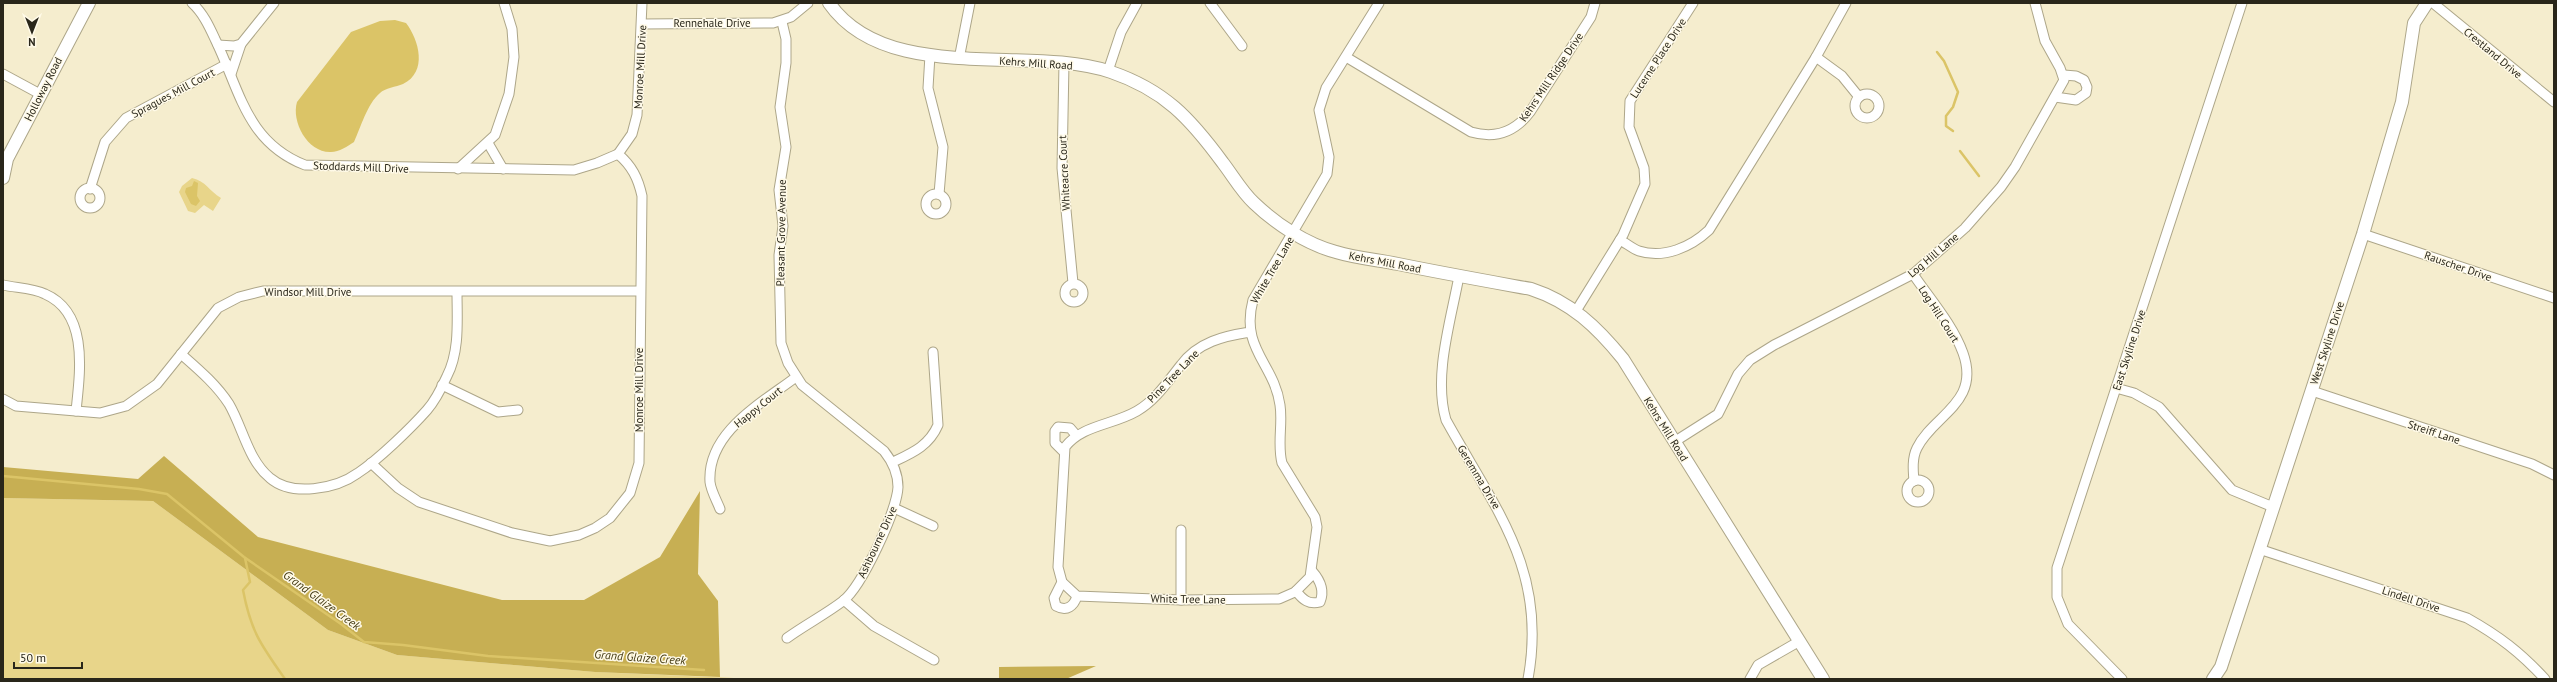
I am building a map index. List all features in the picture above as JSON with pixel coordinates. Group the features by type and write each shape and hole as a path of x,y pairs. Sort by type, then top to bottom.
{"street":[{"name":"Holloway Road","path":"3,178 7,160 40,94 89,3"},
{"name":"Stoddards Mill Drive","path":"192,3 202,15 218,45 227,64 241,102 254,127 271,144 294,160 316,167 574,170 597,163 618,154"},
{"name":"Spragues Mill Court","path":"231,74 241,44 274,3"},
{"path":"458,169 495,135 512,82 514,44 504,3"},
{"name":"Monroe Mill Drive","path":"371,462 398,488 419,502 512,533 550,541 580,535 595,528 610,518 630,493 639,463 639,291 642,196 639,184 630,164 618,154 632,134 637,115 642,3"},
{"path":"782,22 808,3"},
{"name":"Kehrs Mill Road","path":"829,3 845,21 871,37 903,49 959,59 1064,63 1108,71 1142,85 1174,105 1203,136 1254,203 1294,233 1336,252 1531,289 1562,301 1602,334 1623,359 1798,642 1823,679"},
{"path":"959,59 970,3"},
{"path":"1108,71 1121,32 1137,3"},
{"path":"1210,3 1242,46"},
{"name":"White Tree Lane","path":"1077,596 1180,600 1279,599 1296,591 1306,581 1312,571 1316,527 1315,517 1282,463 1280,454 1280,403 1271,380 1256,352 1250,332 1250,312 1253,300 1294,233 1327,174 1329,157 1319,110 1320,102 1379,3"},
{"name":"Kehrs Mill Ridge Drive","path":"1346,57 1471,132 1491,136 1501,134 1519,126 1530,112 1591,17 1595,3"},
{"name":"Lucerne Place Drive","path":"1576,311 1620,240 1645,184 1644,168 1629,127 1630,101 1693,3"},
{"path":"1620,240 1639,251 1657,253 1674,251 1698,240 1712,225 1816,57 1846,3"},
{"path":"2035,3 2045,41 2064,75 2084,80 2087,87 2086,93 2076,100 2055,98"},
{"name":"East Skyline Drive","path":"2122,679 2068,624 2057,596 2057,568 2242,3"},
{"name":"West Skyline Drive","path":"2213,679 2221,667 2363,234 2402,102 2414,23 2427,3"},
{"name":"Crestland Drive","path":"2433,3 2554,102"},
{"name":"Rennehale Drive","path":"642,24 782,22"},
{"name":"Pleasant Grove Avenue","path":"782,22 786,39 786,63 780,108 786,147 779,190 783,226 779,255 779,329 784,353 796,377 810,393 872,439"},
{"path":"218,45 234,46 241,44"},
{"path":"930,54 928,88 943,147 939,194"},
{"path":"1816,57 1842,76 1859,97"},
{"name":"Whiteacre Court","path":"1064,63 1062,168 1073,284"},
{"name":"Spragues Mill Court","path":"90,188 105,142 126,118 227,64"},
{"path":"3,74 40,94"},
{"name":"Log Hill Lane","path":"1674,442 1715,417 1741,370 1758,354 1913,274 1965,228 2002,187 2055,98 2064,75"},
{"path":"488,143 503,170"},
{"name":"Rauscher Drive","path":"2363,234 2554,298"},
{"name":"Log Hill Court","path":"1913,274 1957,340 1964,354 1966,370 1959,399 1952,410 1922,439 1916,449 1913,462 1914,481"},
{"name":"Geremma Drive","path":"1459,276 1441,378 1442,407 1453,433 1504,519 1528,581 1532,642 1528,679"},
{"path":"3,285 44,293 54,298 67,312 75,331 80,359 76,411"},
{"name":"Windsor Mill Drive","path":"3,399 16,406 100,413 126,406 137,400 157,384 218,308 250,293 263,291 639,291"},
{"path":"181,354 200,370 229,405 252,455 270,478 285,487 319,488 358,474 428,409 448,374 455,346 457,292"},
{"name":"Pine Tree Lane","path":"1076,435 1116,422 1139,410 1159,393 1189,356 1206,344 1231,335 1250,332"},
{"path":"892,462 922,447 934,434 938,425 933,352"},
{"name":"Happy Court","path":"720,508 710,483 715,454 738,421 796,377"},
{"path":"442,385 498,412 518,410"},
{"path":"2116,388 2134,393 2159,407 2232,490 2273,507"},
{"name":"Streiff Lane","path":"2312,392 2532,464 2554,476"},
{"path":"1062,582 1054,598 1056,606 1062,609 1070,608 1074,604 1077,596 1062,582 1058,567 1064,452 1065,447 1076,435 1070,428 1058,427 1055,431 1054,443 1064,452"},
{"name":"Ashbourne Drive","path":"787,638 844,600 863,577 894,508 898,486 892,462 872,439"},
{"path":"894,508 933,526"},
{"path":"1180,600 1181,530"},
{"name":"Lindell Drive","path":"2259,549 2466,618 2495,633 2522,654 2545,679"},
{"path":"1296,591 1305,601 1313,604 1320,602 1323,596 1321,586 1312,571"},
{"path":"844,600 874,626 934,660"},
{"path":"1750,679 1758,666 1798,642"}],"shaded area":[{"path":"395,20 406,23 415,38 419,55 416,72 411,79 403,84 385,90 375,98 368,109 354,142 334,152 323,151 315,147 303,135 299,127 296,110 297,102 351,32 380,21"},
{"path":"192,178 201,181 221,198 213,211 204,205 195,213 188,211 179,192 182,186"},
{"path":"194,181 198,183 197,196 200,201 196,206 191,204 185,192 186,188 192,186"},
{"path":"164,456 258,537 502,600 584,600 660,557 700,491 698,574 718,601 720,677 595,672 397,655 328,630 153,501 3,498 3,467 138,479"},
{"path":"3,498 153,501 328,630 397,655 595,672 757,679 3,679"},
{"path":"1096,666 1066,679 999,679 999,667"}],"waterway":[{"path":"1937,52 1944,61 1958,92 1953,107 1946,116 1946,126 1953,131"},
{"path":"1960,151 1979,176"},
{"name":"Grand Glaize Creek","path":"3,476 139,489 167,494 244,557 341,624 364,642 403,645 488,656 704,670"},
{"path":"245,558 250,582 243,590 253,628 269,657 285,679"}]}
